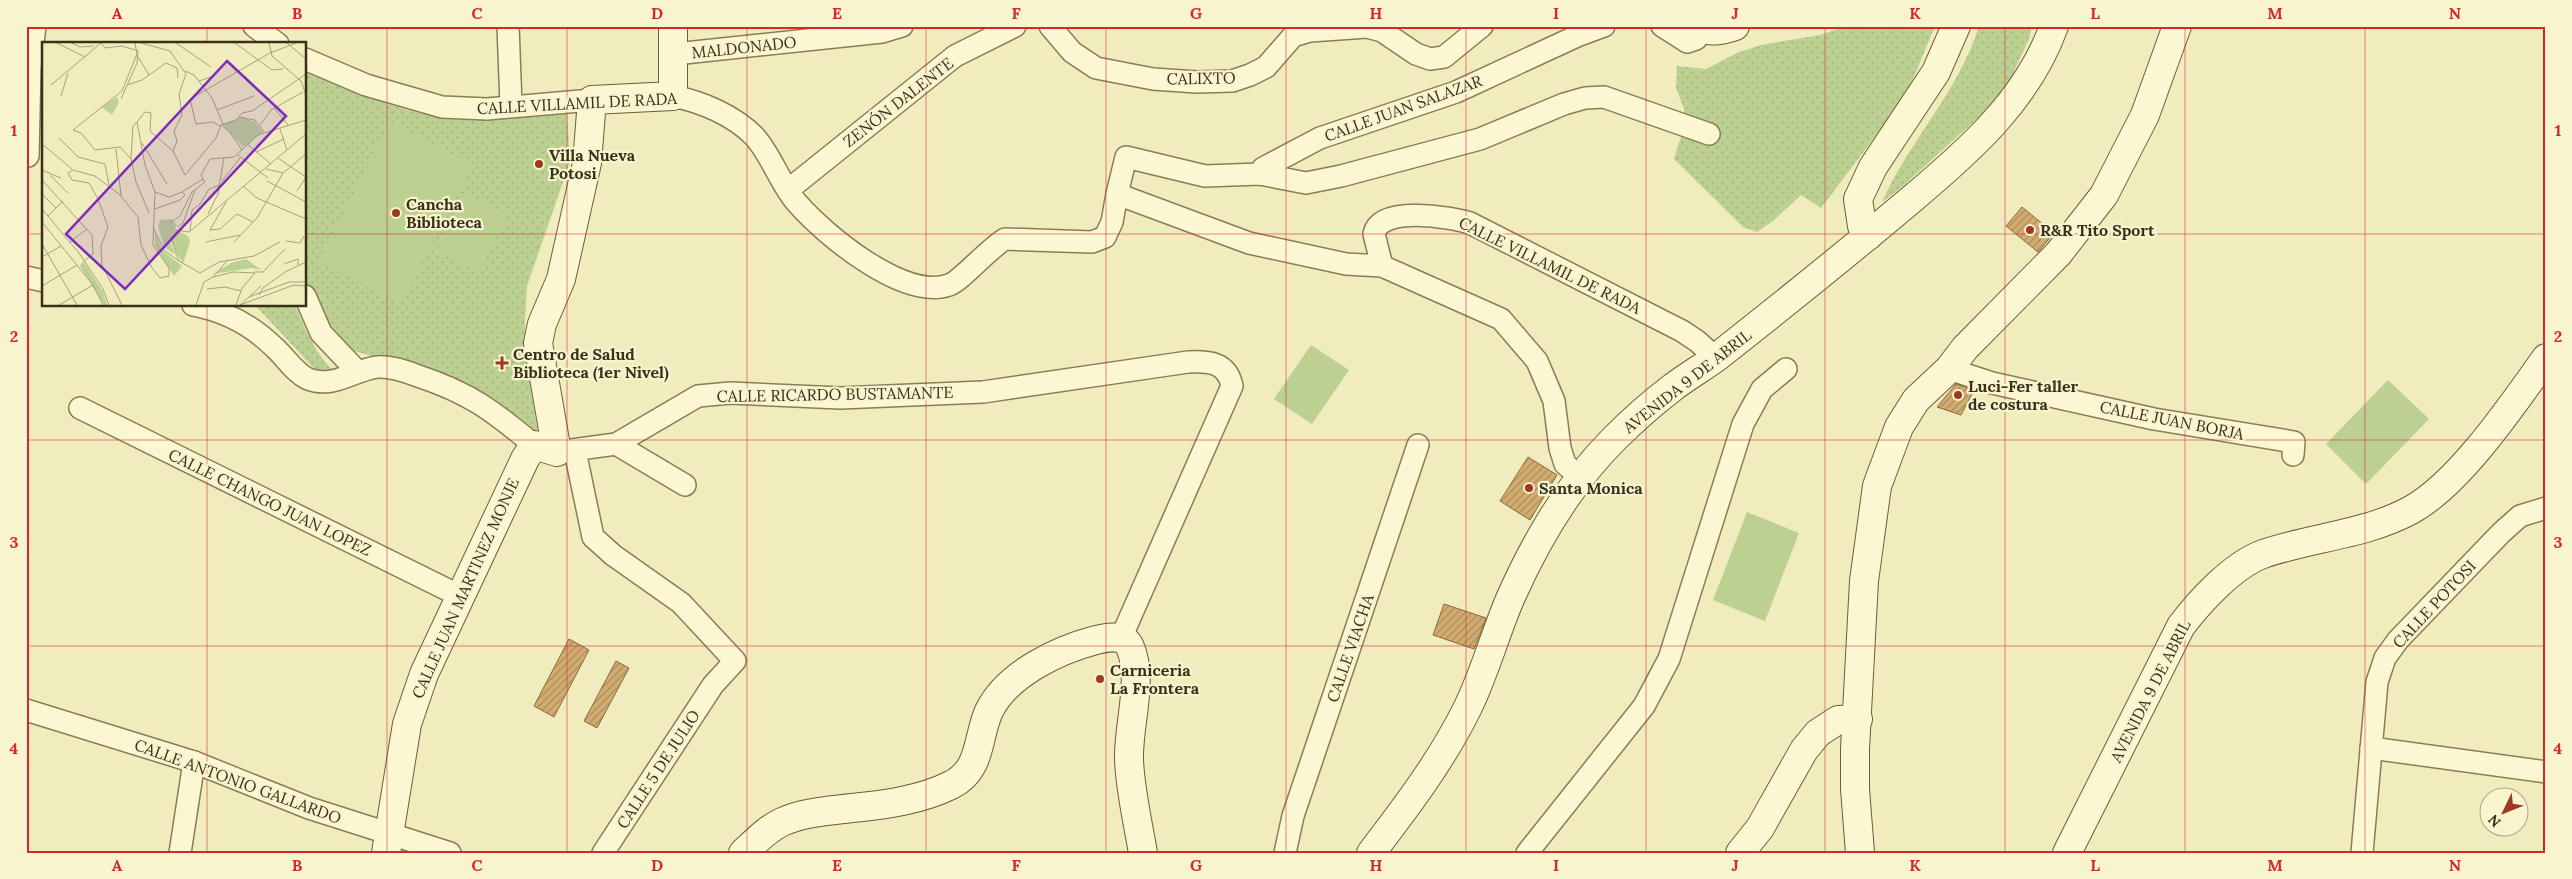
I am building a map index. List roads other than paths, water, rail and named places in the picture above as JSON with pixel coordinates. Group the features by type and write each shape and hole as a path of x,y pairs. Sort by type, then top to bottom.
{"main road":[{"path":"673,26 675,54 673,96"},
{"path":"1700,28 1720,31 1735,26"},
{"path":"1868,236 1862,226 1858,199 1873,167 1936,72 1956,26"},
{"name":"AVENIDA 9 DE ABRIL","path":"1371,853 1438,762 1469,705 1511,598 1533,552 1555,511 1580,477 1613,440 1645,410 1716,358 1868,236 1952,164 2014,100 2037,64 2054,26"},
{"path":"1860,853 1855,789 1864,581 1878,486 1899,427 1916,400 1949,369 1965,348 2058,254 2104,195 2146,115 2177,26"},
{"name":"CALLE VILLAMIL DE RADA","path":"592,100 673,96"},
{"path":"555,449 538,343 542,324 561,279 587,163 592,100"},
{"name":"AVENIDA 9 DE ABRIL","path":"2067,853 2181,626 2205,595 2226,577 2261,555 2368,528 2412,509 2451,480 2546,358"},
{"name":"CALLE JUAN MARTINEZ MONJE","path":"387,843 407,724 424,674 514,477 555,449"},
{"path":"743,853 780,823 798,816 897,802 951,785 976,760 988,712 999,695 1011,682 1027,670 1089,642 1107,638 1121,638 1129,646 1135,672 1129,760 1136,820 1143,853"},
{"path":"1740,853 1760,828 1804,750 1818,733 1838,720 1858,719"}],"street":[{"path":"33,158 30,68 35,26"},
{"path":"254,26 275,42"},
{"path":"508,26 511,105"},
{"name":"MALDONADO","path":"675,54 882,32 902,26"},
{"name":"CALIXTO","path":"1050,26 1072,52 1096,68 1153,79 1197,82 1232,81 1250,75 1266,67 1293,36 1310,32 1367,27 1382,31 1416,54 1430,59 1444,57 1482,26"},
{"name":"CALLE JUAN SALAZAR","path":"1260,174 1263,168 1320,138 1456,92 1577,36 1604,26"},
{"path":"1662,26 1687,42 1696,39 1700,28"},
{"name":"ZENÓN DALENTE","path":"788,190 955,56 1005,28"},
{"name":"CALLE VILLAMIL DE RADA","path":"306,60 366,85 424,103 462,109 592,100"},
{"name":"CALLE VILLAMIL DE RADA","path":"673,96 692,100 742,125 755,138 796,203 867,262 912,285 932,288 951,285 994,246 1005,239 1092,242 1105,237 1112,222 1117,194"},
{"path":"1580,477 1566,464 1560,448 1554,402 1537,361 1515,332 1501,319 1382,266 1346,264 1257,246 1117,194 1126,157 1205,176 1260,174 1306,183 1341,176 1480,139 1585,98 1604,97 1709,134"},
{"name":"CALLE VILLAMIL DE RADA","path":"1382,266 1374,234 1378,226 1393,218 1437,215 1454,217 1470,223 1682,331 1716,358"},
{"path":"26,277 42,281"},
{"path":"306,298 321,333 358,372"},
{"path":"198,306 218,310 254,328 307,378 318,382 332,381 378,367 402,370 459,390 555,449"},
{"name":"CALLE RICARDO BUSTAMANTE","path":"555,449 616,444 698,396 730,393 840,398 983,392 1188,362 1207,361 1225,369 1232,386 1197,461 1121,638"},
{"path":"1527,853 1644,706 1669,659 1743,424 1762,389 1786,369"},
{"name":"CALLE JUAN BORJA","path":"1949,369 1992,383 2031,390 2065,400 2154,419 2294,442 2293,455"},
{"name":"CALLE CHANGO JUAN LOPEZ","path":"80,408 460,596"},
{"path":"616,444 685,485"},
{"name":"CALLE VIACHA","path":"1285,853 1293,816 1418,444"},
{"name":"CALLE 5 DE JULIO","path":"555,449 593,536 613,555 681,603 735,660 713,685 603,853"},
{"name":"CALLE POTOSI","path":"2362,853 2377,682 2385,658 2398,640 2501,532 2520,516 2546,508"},
{"name":"CALLE ANTONIO GALLARDO","path":"26,710 194,762 309,808 387,843 450,853"},
{"path":"2371,748 2546,772"},
{"path":"180,853 194,762"}],"place":[{"name":"Villa Nueva Potosi","path":"539,164"},
{"name":"Cancha Biblioteca","path":"396,213"},
{"name":"R&R Tito Sport","path":"2030,230"},
{"name":"Centro de Salud Biblioteca (1er Nivel)","path":"502,363"},
{"name":"Luci-Fer taller de costura","path":"1958,395"},
{"name":"Santa Monica","path":"1529,488"},
{"name":"Carniceria La Frontera","path":"1100,679"}]}
